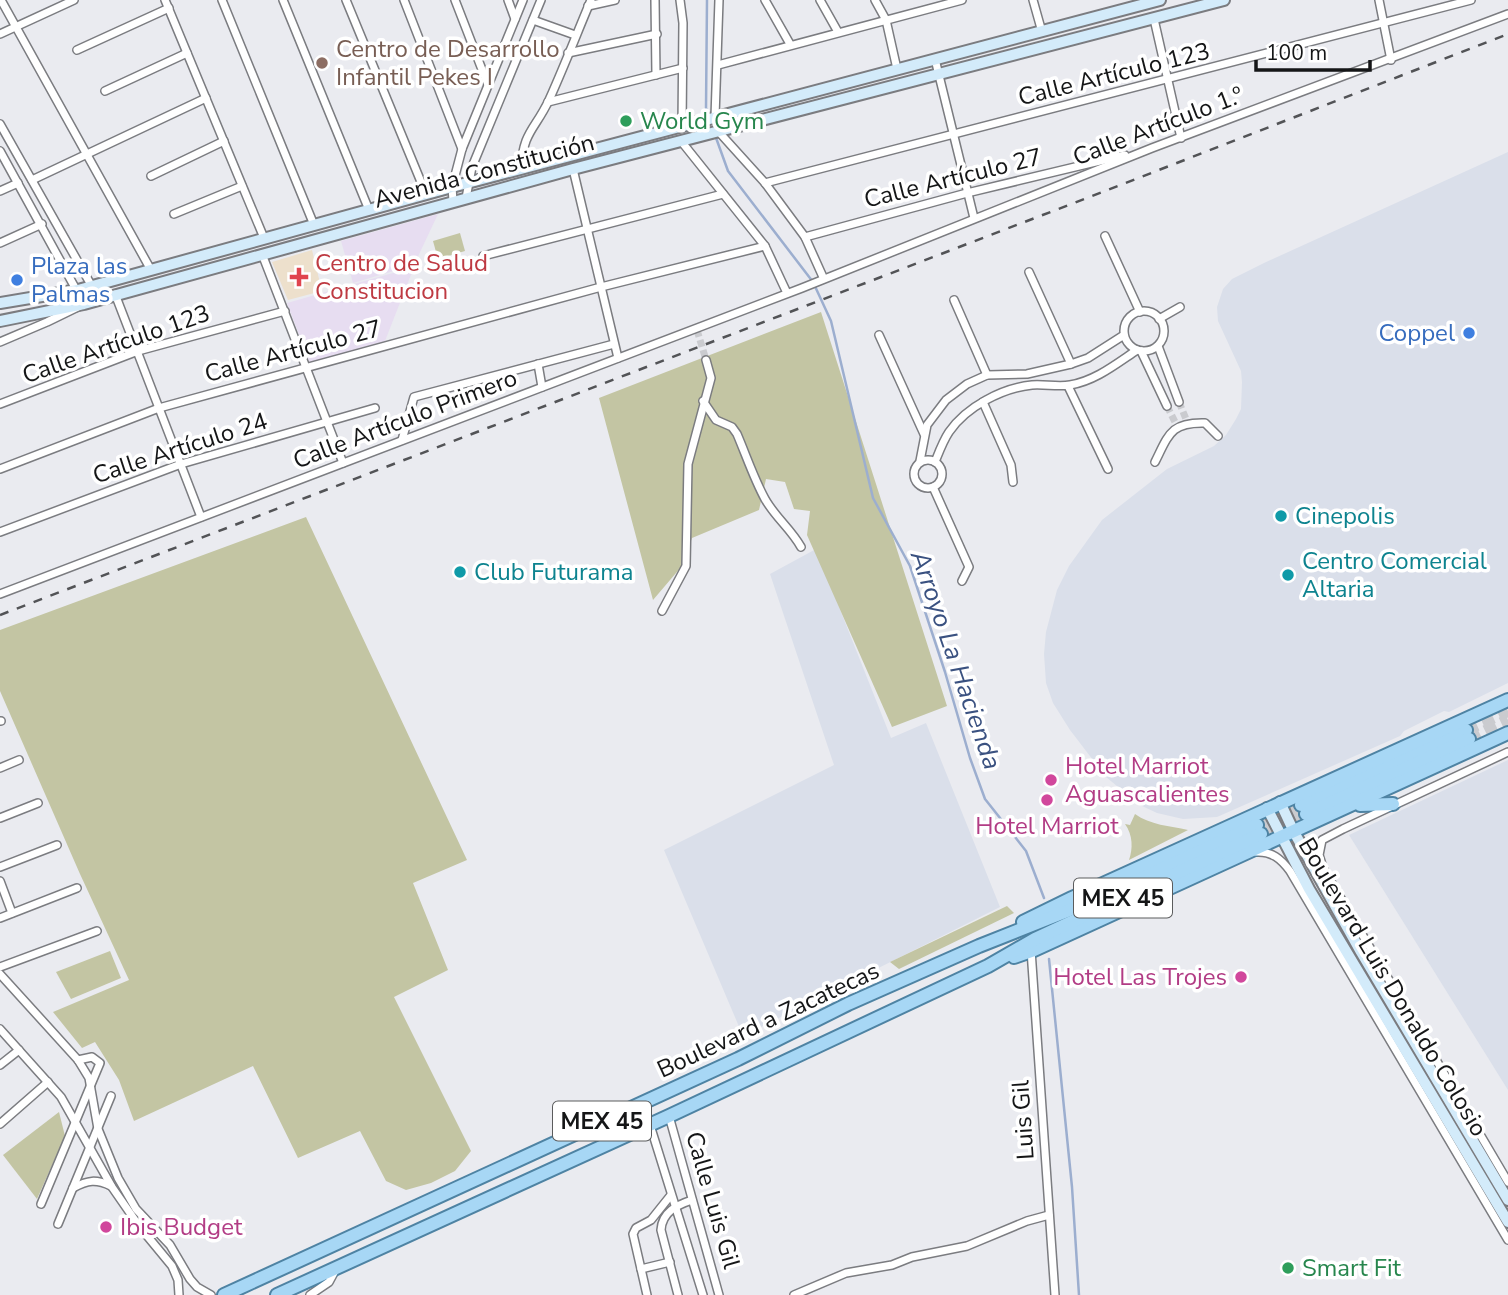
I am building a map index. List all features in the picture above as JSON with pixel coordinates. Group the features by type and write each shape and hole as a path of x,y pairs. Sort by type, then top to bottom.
{"main road":[{"name":"Avenida Constitución","path":"0,303 78,290 452,187 1160,0"},
{"name":"Avenida Constitución","path":"0,321 84,304 573,169 1224,0"},
{"path":"979,946 1072,898 1508,700"},
{"path":"1030,947 1294,832 1508,733"},
{"path":"1303,809 1467,734"},
{"name":"Boulevard Luis Donaldo Colosio","path":"1280,802 1361,952 1508,1200"},
{"path":"1353,805 1393,804"},
{"name":"Boulevard Luis Donaldo Colosio","path":"1267,808 1280,838 1309,890 1508,1222"},
{"name":"Boulevard a Zacatecas","path":"224,1295 738,1059 848,1004 1259,829 1030,947 670,1116 277,1295"},
{"path":"1309,890 1310,904"},
{"path":"1358,928 1361,952"},
{"path":"1356,981 1367,986"},
{"path":"1416,1045 1432,1054"},
{"path":"1459,1117 1471,1152 1471,1161 1486,1175 1508,1213"}],"street":[{"path":"1,0 151,270"},
{"path":"0,34 74,0"},
{"path":"222,0 314,225"},
{"path":"283,0 369,210"},
{"path":"345,0 426,194"},
{"path":"404,0 462,149"},
{"path":"455,0 488,85"},
{"path":"508,0 515,19"},
{"path":"453,201 452,187 462,149 523,0"},
{"path":"466,198 467,184 541,0"},
{"path":"521,169 526,135 548,102 589,3 615,0"},
{"path":"655,0 656,75"},
{"path":"680,0 685,126"},
{"path":"714,117 719,0"},
{"path":"765,0 790,44"},
{"path":"820,0 838,32"},
{"path":"875,0 886,20 897,69"},
{"path":"718,65 886,20 932,4 962,0"},
{"path":"1033,0 1042,32"},
{"path":"1379,0 1391,60"},
{"name":"Calle Artículo 123","path":"765,183 1167,81 1471,0"},
{"path":"77,50 167,4 264,238"},
{"name":"Calle Artículo 1.º","path":"820,279 1153,148 1508,14"},
{"path":"1154,19 1181,138"},
{"path":"533,20 575,36"},
{"path":"568,53 657,34"},
{"path":"104,91 187,53"},
{"path":"935,59 974,218"},
{"path":"548,102 682,68"},
{"path":"32,180 206,98"},
{"path":"0,124 99,299"},
{"path":"716,132 765,183 805,237 820,279"},
{"path":"151,176 224,141"},
{"path":"681,141 765,246 788,293"},
{"name":"Calle Artículo 27","path":"805,237 1153,148"},
{"path":"0,151 84,304 0,342"},
{"path":"573,169 618,358"},
{"path":"0,191 18,183"},
{"path":"174,214 242,186"},
{"path":"483,256 723,194"},
{"path":"0,243 41,224"},
{"path":"1105,236 1140,312"},
{"name":"Calle Artículo 27","path":"0,469 159,408 601,287 765,246"},
{"path":"262,254 343,463"},
{"path":"1029,272 1071,364"},
{"name":"Calle Artículo Primero","path":"1,591 697,329 820,279"},
{"path":"115,294 201,517"},
{"path":"954,300 987,375"},
{"path":"1159,319 1180,307"},
{"name":"Calle Artículo 123","path":"0,404 138,351 285,311"},
{"path":"935,462 948,433 962,417 983,402 1029,385 1068,386 1087,380 1139,351 1158,346 1164,333 1159,319 1147,312 1140,312 1125,323 1124,335 1126,341 1139,351 1167,406"},
{"path":"879,335 924,434"},
{"path":"920,461 935,462 942,473 940,482 933,487 923,488 916,482 913,473 920,461 924,434 927,425 946,400 967,384 987,375 1027,373 1071,364 1088,358 1124,335"},
{"path":"402,440 414,397 614,344"},
{"path":"1158,346 1179,402"},
{"path":"662,611 686,566 688,464 711,378 706,360"},
{"path":"538,364 542,387"},
{"path":"1027,373 1029,385"},
{"path":"1068,386 1108,469"},
{"path":"703,401 716,420 732,427 737,433 764,498 773,512 792,531 801,547"},
{"path":"983,402 1011,465 1013,482"},
{"name":"Calle Artículo 24","path":"0,532 181,464 375,408"},
{"path":"1155,462 1177,425 1187,421 1205,423 1216,432"},
{"path":"933,487 969,567 962,581"},
{"path":"1393,804 1508,752"},
{"path":"0,768 19,760"},
{"path":"0,818 38,803"},
{"name":"Boulevard Luis Donaldo Colosio","path":"1393,804 1322,840 1319,855 1323,868 1508,1182"},
{"path":"0,867 57,845"},
{"name":"Boulevard Luis Donaldo Colosio","path":"1248,852 1269,852 1283,861 1508,1240"},
{"path":"0,881 12,913"},
{"path":"0,918 77,888"},
{"path":"0,967 97,930"},
{"name":"Luis Gil","path":"1030,947 1055,1295"},
{"path":"0,974 78,1060 89,1078 98,1129 118,1178 136,1209 180,1260 190,1279 197,1287 211,1295"},
{"path":"0,1029 61,1097 112,1187 172,1266 178,1280 179,1295"},
{"path":"0,1065 19,1050"},
{"path":"41,1203 100,1063 92,1056 78,1060"},
{"path":"0,1124 48,1083"},
{"path":"58,1224 111,1096"},
{"name":"Calle Luis Gil","path":"670,1116 719,1295"},
{"name":"Calle Luis Gil","path":"650,1125 704,1295"},
{"path":"73,1189 85,1182 99,1180 112,1187"},
{"path":"647,1295 633,1234 636,1228 651,1220 671,1195"},
{"path":"678,1295 661,1230 662,1221 674,1206 692,1200"},
{"path":"794,1295 846,1273 892,1265 912,1257 967,1246 1049,1215"},
{"path":"172,1266 180,1260"},
{"path":"641,1269 670,1262"},
{"path":"310,1295 329,1282 336,1268"}],"shaded area":[{"name":"Centro Comercial Altaria","path":"1508,152 1508,683 1449,712 1444,711 1404,731 1400,736 1217,817 1183,819 1157,813 1140,805 1106,777 1053,703 1046,683 1046,632 1057,590 1069,566 1102,520 1167,469 1214,446 1226,435 1236,419 1241,409 1241,371 1218,321 1217,307 1223,289 1232,279 1264,263"},
{"path":"438,214 414,265 353,283 341,241"},
{"name":"Centro de Salud Constitucion","path":"312,250 322,291 288,300 272,262"},
{"path":"414,267 385,341 310,363 287,303"},
{"path":"816,549 891,738 926,723 1000,907 743,1036 664,850 834,765 770,574"},
{"path":"1508,760 1508,1090 1349,835"}],"green space":[{"path":"460,233 465,251 438,259 433,241"},
{"path":"821,312 947,706 892,727 807,535 810,511 794,509 785,482 766,479 759,510 692,538 682,566 653,600 599,398"},
{"path":"306,517 467,860 413,883 448,970 394,997 471,1151 455,1171 431,1183 406,1190 386,1181 360,1131 298,1158 253,1066 134,1121 119,1080 95,1042 82,1048 53,1012 129,980 0,691 0,630"},
{"path":"1135,814 1154,823 1188,830 1129,860 1132,842 1125,824 1130,825"},
{"path":"1007,906 1014,913 899,969 890,962"},
{"path":"110,951 121,978 71,999 56,972"},
{"path":"59,1112 65,1136 37,1199 3,1155"}],"waterway":[{"name":"Arroyo La Hacienda","path":"707,0 706,108 709,115"},
{"name":"Arroyo La Hacienda","path":"715,135 728,171 813,282 831,321 873,498 910,566 985,799 1026,851 1044,898"},
{"name":"Arroyo La Hacienda","path":"1049,959 1072,1187 1079,1295"}],"tunnel":[{"path":"697,330 706,360"},
{"path":"1179,402 1186,419"},
{"path":"1167,406 1176,424"},
{"path":"1466,730 1508,711"},
{"path":"1469,739 1508,720"},
{"path":"1257,825 1301,805"},
{"path":"1261,834 1306,814"}],"railway":[{"path":"0,615 1508,34"}],"place":[{"name":"Centro de Desarrollo Infantil Pekes I","path":"322,63"},
{"name":"World Gym","path":"626,121"},
{"name":"Centro de Salud Constitucion","path":"299,277"},
{"name":"Plaza las Palmas","path":"17,280"},
{"name":"Coppel","path":"1469,333"},
{"name":"Cinepolis","path":"1281,516"},
{"name":"Club Futurama","path":"460,572"},
{"name":"Centro Comercial Altaria","path":"1288,575"},
{"name":"Hotel Marriot Aguascalientes","path":"1051,780"},
{"name":"Hotel Marriot","path":"1047,800"},
{"name":"Hotel Las Trojes","path":"1241,977"},
{"name":"Ibis Budget","path":"106,1227"},
{"name":"Smart Fit","path":"1288,1268"}]}
